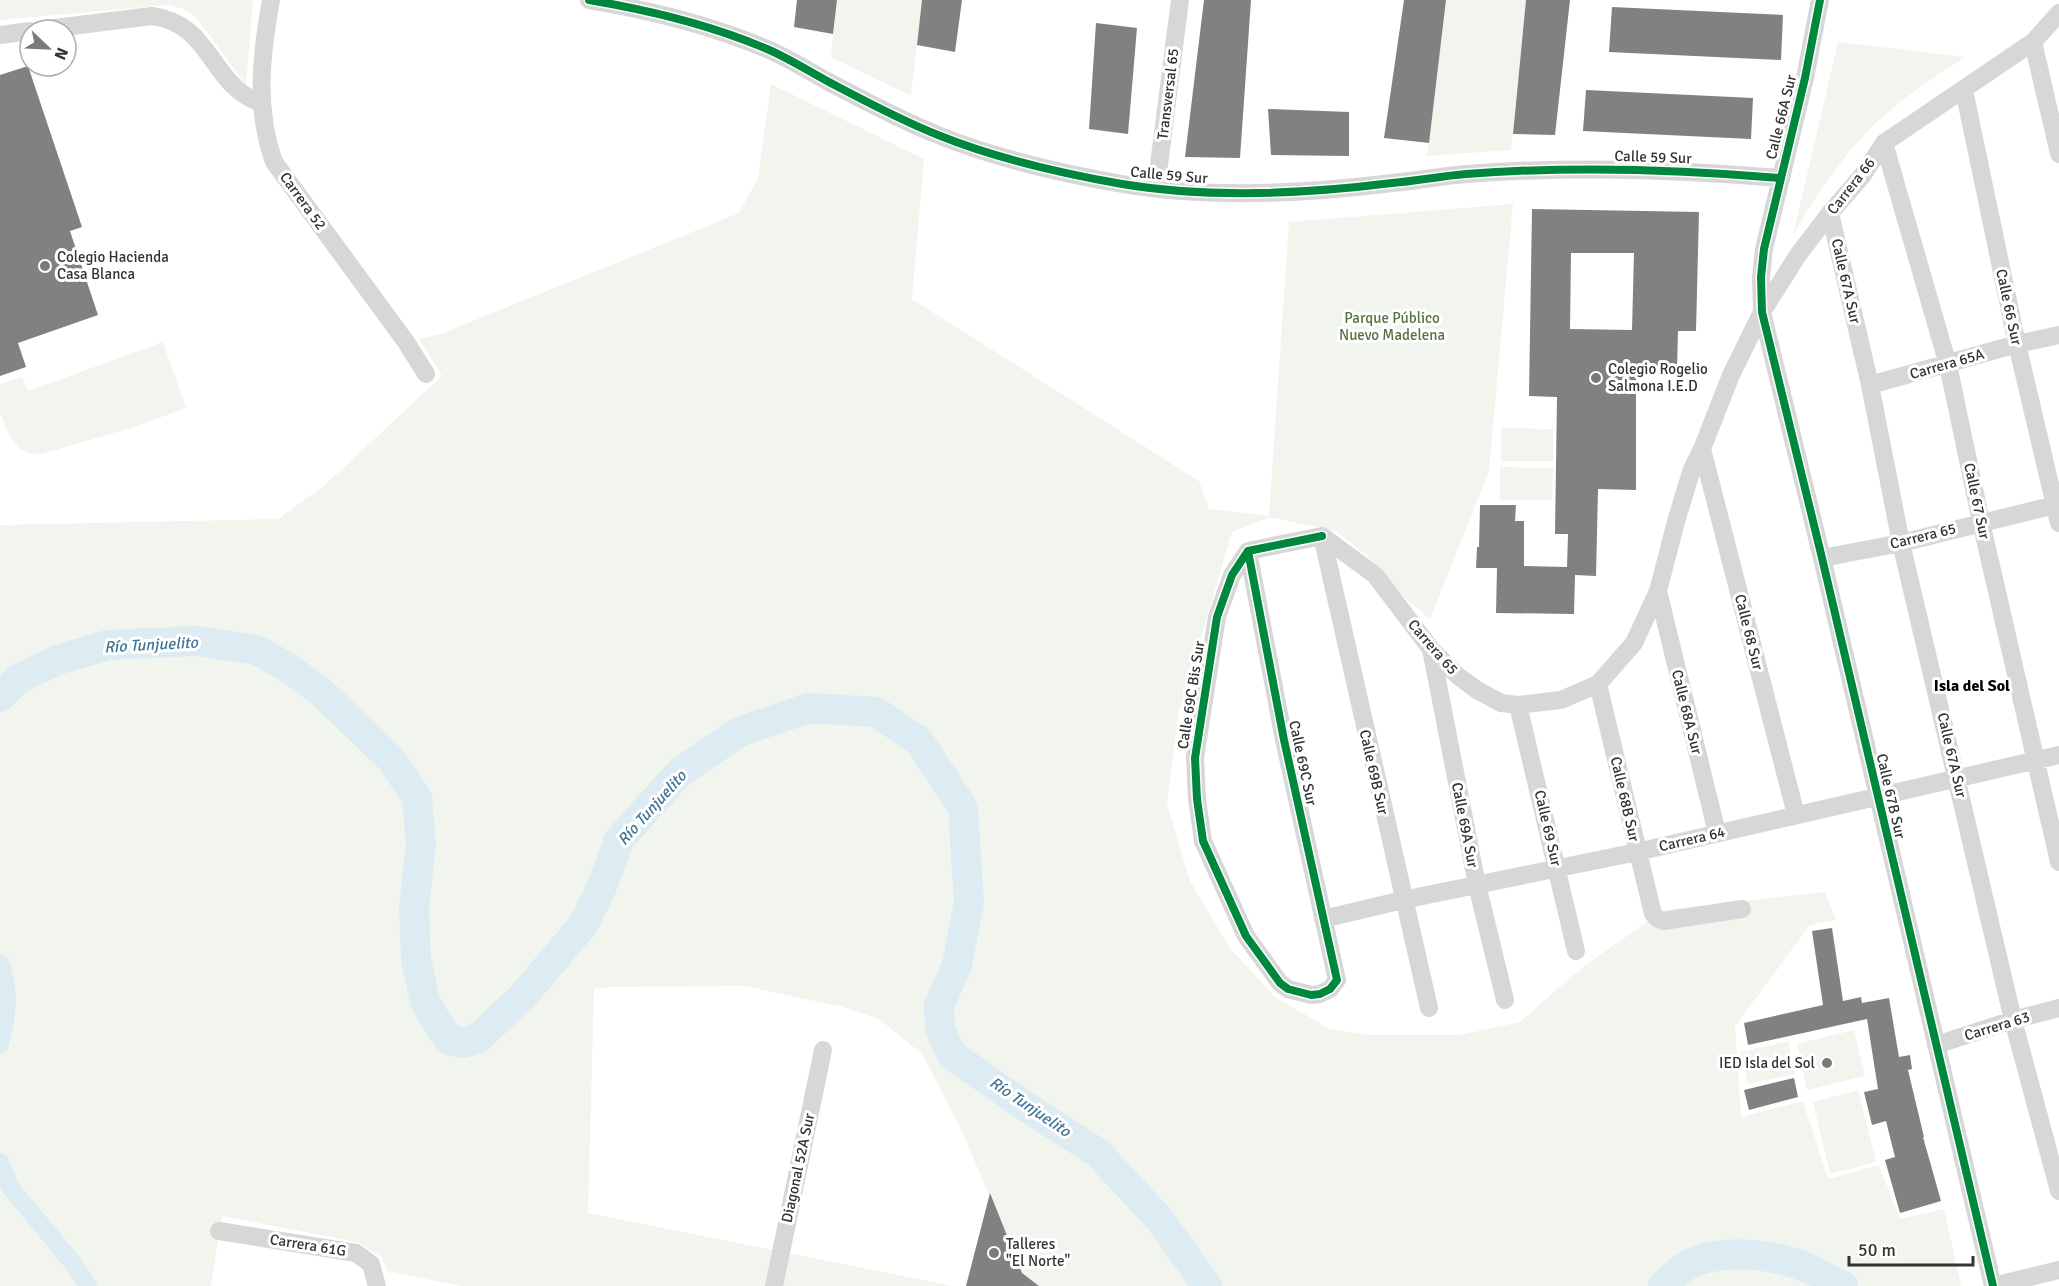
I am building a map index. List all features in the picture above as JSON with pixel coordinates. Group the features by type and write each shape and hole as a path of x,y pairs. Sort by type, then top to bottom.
{"street":[{"name":"Carrera 52","path":"271,0 261,68 261,103 267,142 274,162 406,342 426,374"},
{"name":"Calle 59 Sur","path":"589,0 666,16 767,49 900,119 981,151 1026,165 1126,185 1198,192 1294,192 1463,174 1567,169 1640,170 1780,178"},
{"name":"Transversal 65","path":"1156,188 1180,0"},
{"name":"Calle 66A Sur","path":"1762,312 1762,263 1805,78 1820,0"},
{"name":"Carrera 66","path":"1658,591 1692,469 1731,375 1762,312 1798,255 1862,176 1884,143 2032,42 2059,13"},
{"path":"78,25 152,16 177,23 195,36 240,93 261,103"},
{"path":"0,35 18,33"},
{"path":"2032,42 2059,154"},
{"name":"Calle 66 Sur","path":"1964,90 2017,344 2057,504 2059,523"},
{"name":"Calle 67 Sur","path":"1884,143 1948,364 1981,522 2059,862"},
{"name":"Calle 67A Sur","path":"1830,213 1870,385 1901,543 2013,1020 2059,1191"},
{"name":"Calle 67B Sur","path":"1762,312 1993,1286"},
{"name":"Carrera 65A","path":"1870,385 2017,344 2059,335"},
{"name":"Calle 68 Sur","path":"1702,449 1796,814"},
{"name":"Carrera 65","path":"1822,558 1901,543 2057,504"},
{"path":"1248,551 1322,536"},
{"name":"Carrera 65","path":"1322,536 1375,575 1431,649 1458,676 1501,703 1518,705 1561,700 1598,684 1634,644 1658,591"},
{"name":"Calle 69B Sur","path":"1322,536 1429,1008"},
{"name":"Calle 69C Sur","path":"1248,551 1284,740 1337,980"},
{"name":"Calle 69C Bis Sur","path":"1248,551 1232,575 1217,617 1198,735 1195,769 1203,841 1246,936 1280,982 1288,989 1311,995 1330,990 1337,980"},
{"name":"Calle 68A Sur","path":"1658,591 1717,833"},
{"name":"Calle 69A Sur","path":"1431,649 1477,885 1505,1000"},
{"name":"Calle 68B Sur","path":"1598,684 1653,914 1658,920 1663,921 1742,909"},
{"name":"Calle 69 Sur","path":"1518,705 1576,951"},
{"name":"Carrera 64","path":"1323,919 1403,900 1637,852 2059,755"},
{"name":"Carrera 63","path":"1935,1045 2059,1008"},
{"name":"Diagonal 52A Sur","path":"774,1286 823,1050"},
{"name":"Carrera 61G","path":"219,1230 356,1253 371,1264 378,1286"},
{"path":"1993,1286 2059,1270"}],"green space":[{"path":"0,0 253,0 246,85 196,17 184,9 168,5 0,20"},
{"path":"837,0 922,0 911,96 831,57"},
{"path":"1446,0 1526,0 1511,150 1427,156"},
{"path":"1838,42 1965,57 1910,95 1867,132 1832,174 1793,235"},
{"name":"Parque Público Nuevo Madelena","path":"771,84 924,159 912,299 1199,481 1209,509 1269,516 1289,222 1513,204 1489,471 1430,619 1398,592 1370,558 1336,531 1269,517 1232,532 1178,716 1167,804 1190,881 1230,948 1275,997 1330,1029 1369,1035 1460,1035 1520,1022 1584,966 1664,910 1825,892 1836,920 1810,925 1735,1026 1741,1117 1803,1101 1828,1179 1879,1165 1900,1219 1944,1209 1961,1286 1039,1286 1022,1273 962,1131 922,1054 879,1019 843,1007 744,986 594,989 588,1213 953,1286 460,1286 388,1271 381,1257 357,1242 222,1216 211,1286 0,1286 0,525 278,519 326,484 442,376 419,339 441,334 739,213 758,178"},
{"path":"163,342 186,408 131,428 41,454 27,453 10,437 0,413 0,384 22,377 28,391"},
{"path":"1501,428 1553,429 1553,461 1501,461"},
{"path":"1500,467 1553,468 1552,500 1500,500"},
{"path":"1854,1030 1865,1076 1807,1090 1797,1044"},
{"path":"1788,1041 1795,1074 1748,1084 1740,1052"},
{"path":"1858,1090 1876,1162 1830,1174 1813,1102"}],"building":[{"path":"797,0 837,0 833,34 794,27"},
{"path":"922,0 962,0 955,52 917,45"},
{"path":"1204,0 1251,0 1240,158 1185,157"},
{"path":"1404,0 1446,0 1429,143 1384,138"},
{"path":"1526,0 1570,0 1555,135 1513,134"},
{"path":"1612,7 1783,15 1781,60 1609,52"},
{"path":"1096,23 1137,28 1128,134 1089,129"},
{"path":"18,69 18,78 32,78 82,227 70,231 98,315 18,343 26,367 0,376 0,75"},
{"path":"1586,90 1753,98 1751,139 1583,131"},
{"path":"1268,109 1349,112 1349,156 1271,155"},
{"path":"1532,209 1699,212 1696,331 1678,331 1677,371 1636,371 1636,490 1598,489 1596,576 1575,575 1574,614 1496,613 1497,568 1476,568 1480,505 1516,505 1515,521 1524,521 1524,566 1567,567 1568,534 1555,534 1557,397 1529,396","holes":["1571,253 1634,253 1632,330 1570,329"]},
{"path":"1832,928 1843,1001 1861,997 1862,1003 1889,998 1899,1057 1910,1055 1912,1069 1908,1070 1923,1137 1941,1201 1900,1213 1885,1160 1895,1157 1886,1121 1872,1125 1864,1092 1878,1089 1867,1019 1748,1045 1744,1023 1823,1005 1812,931"},
{"path":"1794,1078 1798,1097 1749,1110 1744,1090"},
{"name":"Talleres \"El Norte\"","path":"990,1193 1022,1273 1039,1286 966,1286"}],"waterway":[{"name":"Río Tunjuelito","path":"0,697 18,679 57,660 108,645 197,641 257,650 290,669 320,691 391,759 417,798 421,844 414,907 416,959 425,1002 450,1040 464,1043 478,1038 522,997 583,925 601,889 619,840 680,772 741,731 809,708 876,712 919,741 963,808 969,902 957,965 939,1006 940,1029 952,1055 1098,1153 1160,1220 1207,1286"},
{"path":"0,963 7,993 0,1044"},
{"path":"0,1162 10,1187 72,1262 88,1286"},
{"name":"Río Tunjuelito","path":"1663,1286 1688,1265 1714,1257 1742,1254 1770,1257 1797,1264 1843,1286"}],"cycle path":[{"path":"589,0 680,19 746,40 782,56 896,116 960,144 1028,164 1122,184 1189,192 1291,192 1359,187 1466,174 1584,169 1702,172 1780,178"},
{"path":"1820,0 1805,78 1764,249 1761,277 1762,312 1993,1286"},
{"path":"1248,551 1284,740 1337,980 1330,989 1320,994 1311,995 1288,989 1280,983 1246,936 1203,841 1197,799 1195,758 1217,617 1232,575 1248,551 1322,536"}],"place":[{"name":"Colegio Hacienda Casa Blanca","path":"45,266"},
{"name":"Colegio Rogelio Salmona I.E.D","path":"1596,378"},
{"name":"IED Isla del Sol","path":"1827,1063"},
{"name":"Talleres \"El Norte\"","path":"994,1253"}],"district":[{"name":"Isla del Sol","path":"1972,686"}]}
